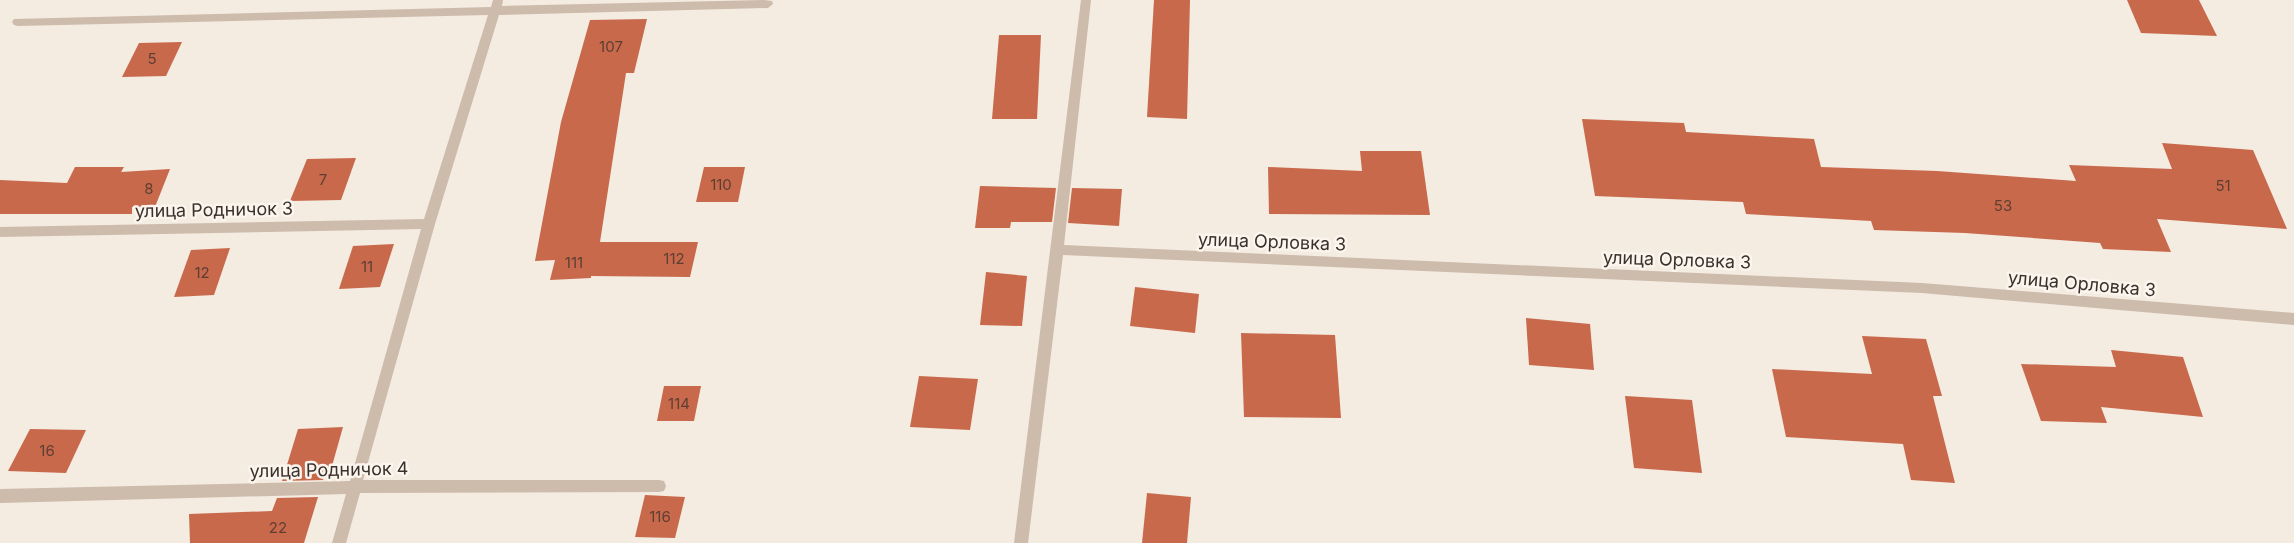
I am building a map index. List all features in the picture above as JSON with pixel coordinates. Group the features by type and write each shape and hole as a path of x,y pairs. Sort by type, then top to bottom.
{"street":[{"path":"1021,543 1086,0"},
{"path":"18,22 497,5 768,4"},
{"path":"339,543 429,224 497,5"},
{"name":"улица Родничок 3","path":"0,232 429,224"},
{"name":"улица Орловка 3","path":"1057,250 1922,288 2294,319"},
{"name":"улица Родничок 4","path":"0,496 355,487 659,486"}],"building":[{"path":"1154,0 1190,0 1187,119 1147,117"},
{"path":"2127,0 2199,0 2217,36 2141,33"},
{"path":"647,19 634,73 626,73 600,242 698,242 690,277 591,276 591,278 550,280 555,260 535,261 561,122 590,20"},
{"path":"999,35 1041,35 1037,119 992,119"},
{"path":"182,42 166,76 122,77 139,43"},
{"path":"1582,119 1684,123 1686,132 1814,139 1821,167 1937,171 2076,181 2069,165 2172,169 2162,143 2253,150 2287,229 2157,219 2171,252 2103,249 2100,243 1965,233 1874,230 1871,221 1746,214 1743,202 1595,196"},
{"path":"1360,151 1421,151 1430,215 1269,214 1268,167 1362,171"},
{"path":"356,158 341,200 290,201 307,159"},
{"path":"75,167 124,167 121,172 170,169 155,207 132,207 132,214 0,214 0,180 67,183"},
{"path":"704,167 745,167 738,202 696,202"},
{"path":"980,186 1056,188 1052,222 1011,222 1010,228 975,228"},
{"path":"1072,188 1122,189 1119,226 1068,223"},
{"path":"394,244 380,287 339,289 353,246"},
{"path":"230,248 214,295 174,297 191,250"},
{"path":"986,272 1027,276 1022,326 980,325"},
{"path":"1135,287 1199,294 1195,333 1130,326"},
{"path":"1526,318 1590,324 1594,370 1529,365"},
{"path":"1241,333 1335,335 1341,418 1244,417"},
{"path":"1862,336 1926,339 1942,396 1933,396 1955,483 1911,480 1903,444 1786,437 1772,369 1872,374"},
{"path":"2111,350 2183,357 2203,417 2101,407 2107,423 2041,421 2021,364 2116,367"},
{"path":"919,376 978,379 970,430 910,427"},
{"path":"664,386 701,386 694,421 657,421"},
{"path":"1625,396 1692,400 1702,473 1634,468"},
{"path":"343,427 330,473 325,473 323,480 282,481 298,429"},
{"path":"30,429 86,430 66,473 8,471"},
{"path":"1147,493 1191,497 1187,543 1142,543"},
{"path":"645,495 685,497 675,538 635,537"},
{"path":"318,497 304,543 190,543 189,514 272,511 277,498"}]}
